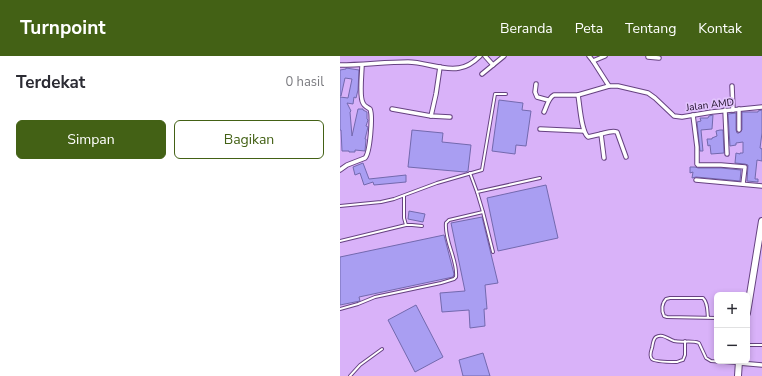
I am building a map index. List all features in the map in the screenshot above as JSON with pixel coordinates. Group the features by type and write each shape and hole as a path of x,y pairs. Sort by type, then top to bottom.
{"main road":[{"path":"750,296 762,229 762,221"},
{"path":"738,376 739,364"}],"street":[{"path":"475,56 475,61"},
{"path":"340,66 408,62 449,69 460,68 475,61 480,56"},
{"path":"485,56 493,65"},
{"path":"482,74 504,56"},
{"path":"544,112 551,96 578,95 610,86 594,61 589,56"},
{"path":"594,61 605,56"},
{"path":"648,56 659,58"},
{"path":"340,170 347,165 365,158 368,150 372,115 370,109 362,102 362,65"},
{"path":"431,116 440,67"},
{"path":"536,84 535,92 537,97 548,100"},
{"name":"Jalan AMD","path":"610,86 618,86 648,93 674,116 762,107"},
{"path":"732,86 733,110"},
{"path":"578,95 584,131 587,136 612,131 617,132 626,157"},
{"path":"392,109 431,116 450,117"},
{"path":"739,109 739,130"},
{"path":"725,110 727,154"},
{"path":"694,115 697,164 745,167 743,184"},
{"path":"540,129 584,131"},
{"path":"600,134 604,158"},
{"path":"696,180 762,186"},
{"path":"750,363 762,365"}],"lane":[{"path":"340,206 382,202 404,196 437,183 482,170 495,94 506,94"},
{"path":"470,173 483,212 493,252"},
{"path":"477,192 540,178"},
{"path":"404,196 404,218 406,225"},
{"path":"340,309 376,297 454,279 456,277 456,272 446,232 446,223 449,220 483,212"},
{"path":"340,241 406,225 422,226"},
{"path":"708,318 707,303 702,298 666,298 663,302 663,313 664,316 667,317 708,318 714,318"},
{"path":"685,341 685,355 682,360 677,362 654,361 651,359 650,352 654,339 661,336 675,341 685,341 699,343 706,358 714,361"},
{"path":"750,345 762,345"},
{"path":"350,376 360,364 382,349"}],"building":[{"path":"346,68 359,70 356,98 354,97 353,104 347,103 351,111 352,136 358,109 363,109 367,112 368,120 366,126 368,127 365,139 365,151 342,151 340,130 340,97 348,98 352,79 345,78 340,96 340,70"},
{"path":"499,100 523,103 522,110 531,111 526,146 516,145 515,154 492,151"},
{"path":"762,110 762,133 760,148 762,149 762,161 757,160 755,179 758,179 758,182 747,181 748,165 735,163 736,153 743,153 743,142 730,146 728,114 736,113 736,130 737,133 739,133 742,130 742,112 758,112"},
{"path":"713,115 712,129 701,130 703,151 700,151 697,122 701,121 700,118 708,118 709,116"},
{"path":"412,130 443,133 442,142 471,145 468,171 408,167"},
{"path":"723,130 724,153 711,154 710,145 708,146 707,139 712,139 717,136 716,131"},
{"path":"363,163 369,179 406,175 406,182 374,185 373,182 364,185 360,173 355,175 353,167"},
{"path":"690,167 741,170 740,181 696,177 692,178 693,172 690,173"},
{"path":"546,185 558,238 498,251 487,198"},
{"path":"409,211 425,214 423,222 408,219"},
{"path":"482,217 498,283 485,285 487,309 484,309 485,326 470,328 469,310 442,312 440,293 465,291 451,223"},
{"path":"444,235 454,274 453,277 359,297 360,301 340,305 340,257"},
{"path":"416,305 443,357 415,372 388,320"},
{"path":"483,353 490,376 463,376 459,360"}]}
